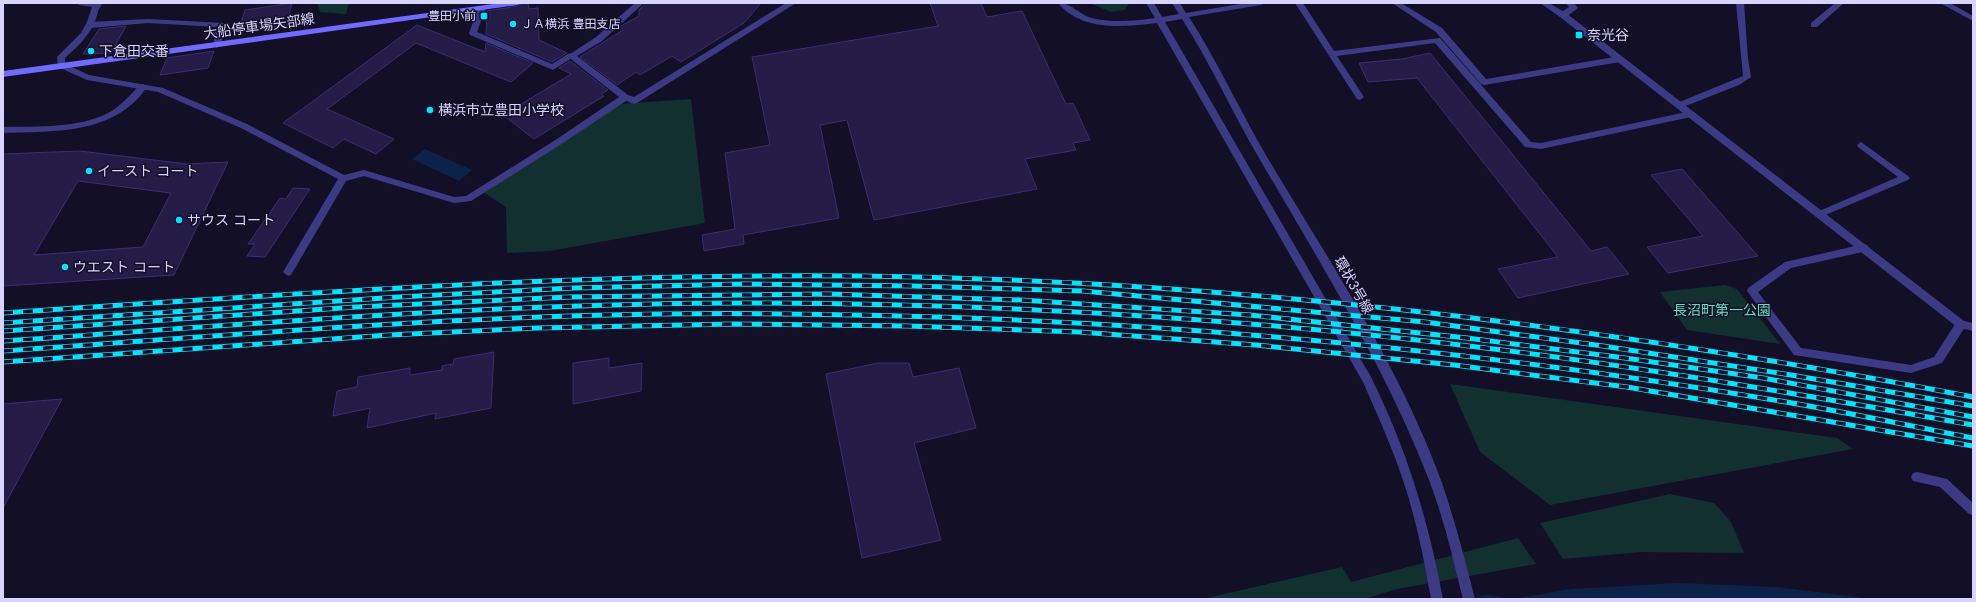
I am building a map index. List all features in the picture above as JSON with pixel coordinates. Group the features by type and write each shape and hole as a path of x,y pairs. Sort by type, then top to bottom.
{"main road":[{"name":"大船停車場矢部線","path":"3,74 518,3"}],"street":[{"path":"82,3 97,4 90,25 82,39 61,57 60,65 87,77 160,90 244,126 343,178 364,173 454,200 468,199 560,141 625,97"},
{"path":"482,8 473,33 553,67 599,39 640,3"},
{"path":"571,56 625,97 634,101 792,3"},
{"path":"1062,3 1084,17 1109,23 1125,24 1160,20 1261,3"},
{"path":"1150,3 1194,76 1367,380 1392,436 1414,496 1429,553 1437,599"},
{"name":"環状3号線","path":"1176,3 1218,73 1261,155 1342,290 1392,381 1422,447 1445,506 1464,571 1469,599"},
{"path":"1298,3 1360,97"},
{"path":"1396,3 1439,30 1484,82 1620,59"},
{"path":"1544,3 1563,15 1680,105 1961,324 1973,327"},
{"path":"1563,15 1574,8 1570,3"},
{"path":"1680,105 1736,83 1747,77 1744,59 1740,3"},
{"path":"1814,25 1840,3"},
{"path":"1944,3 1973,19"},
{"path":"90,25 148,21 222,25 218,45"},
{"path":"1332,54 1437,40 1528,144 1541,146 1691,114"},
{"path":"3,130 70,127 94,121 113,114 124,106 143,87"},
{"path":"1820,214 1905,178 1861,145"},
{"path":"288,272 343,178"},
{"path":"1864,248 1788,265 1752,291 1798,352 1911,369 1938,360 1961,324"},
{"path":"1917,477 1943,484 1973,510"}],"green space":[{"path":"317,3 349,3 346,14 320,12"},
{"path":"1090,3 1129,4 1124,10 1111,12"},
{"name":"横浜市立豊田小学校","path":"691,99 705,223 550,251 507,253 506,207 483,192 619,104"},
{"name":"長沼町第一公園","path":"1725,285 1737,289 1780,344 1687,330 1660,292"},
{"path":"1450,384 1837,438 1853,449 1550,505 1480,452"},
{"path":"1670,494 1714,503 1731,522 1744,553 1641,552 1563,559 1540,523"},
{"path":"1518,538 1536,564 1397,589 1364,599 1203,599 1342,567 1351,582"}],"water":[{"path":"425,149 472,170 459,181 412,159"},
{"path":"1678,583 1778,587 1870,599 1513,599 1571,589"},
{"path":"1486,595 1513,599 1468,599"}],"building":[{"path":"292,3 286,25 238,32 245,10"},
{"name":"ＪＡ横浜 豊田支店","path":"523,3 528,3 529,9 538,8 539,40 567,53 552,62 486,34 487,11 518,6"},
{"path":"646,3 761,3 744,23 681,62 672,56 640,75 636,72 617,85 580,57 623,30 619,27 639,16 639,10"},
{"path":"930,3 981,3 987,17 1022,11 1066,104 1073,103 1090,140 1073,143 1076,150 1025,159 1037,189 874,220 847,120 820,125 839,218 743,235 744,244 704,251 702,235 735,229 725,153 770,145 752,57 938,26"},
{"path":"417,25 485,52 486,43 533,63 511,82 416,43 327,109 394,139 376,154 344,139 333,148 283,123"},
{"path":"126,26 111,53 83,54 99,29"},
{"path":"214,51 208,68 160,75 167,58"},
{"path":"1430,53 1591,251 1607,247 1629,274 1518,298 1498,269 1558,257 1417,78 1368,82 1359,63 1402,59"},
{"path":"570,61 608,90 601,94 604,96 534,139 503,115 571,74 559,68"},
{"path":"80,151 187,164 228,162 174,275 3,286 3,154","holes":["78,181 171,193 143,247 34,255"]},
{"path":"1682,169 1758,256 1668,273 1647,247 1703,236 1651,175"},
{"path":"293,188 310,189 265,257 247,256 255,244 248,244 280,198 286,199"},
{"path":"494,352 491,408 435,419 436,413 367,428 370,408 333,416 337,391 357,387 358,377 410,368 410,375 442,370 442,366 453,364 454,359"},
{"path":"609,358 609,368 642,363 641,391 573,404 573,363"},
{"path":"878,363 909,363 913,377 959,368 976,428 914,443 941,540 862,558 826,374"},
{"path":"62,399 3,508 3,404"}],"railway":[{"path":"3,313 345,291 574,280 803,276 917,277 1050,282 1182,290 1315,301 1447,315 1711,351 1973,397"},
{"path":"3,323 399,297 573,288 743,284 913,286 1083,291 1425,322 1603,346 1791,375 1973,406"},
{"path":"3,331 356,307 569,297 828,294 1021,300 1250,315 1467,338 1625,358 1763,378 1973,417"},
{"path":"3,341 375,316 655,304 842,304 1031,310 1220,322 1408,339 1502,350 1738,384 1973,425"},
{"path":"3,351 330,328 576,316 658,314 797,314 936,317 1076,323 1215,332 1354,344 1492,359 1768,399 1973,438"},
{"path":"3,362 389,335 537,328 734,324 907,326 1079,332 1256,345 1454,365 1627,387 1973,446"}],"place":[{"name":"豊田小前","path":"484,16"},
{"name":"ＪＡ横浜 豊田支店","path":"513,24"},
{"name":"奈光谷","path":"1579,35"},
{"name":"下倉田交番","path":"91,51"},
{"name":"横浜市立豊田小学校","path":"430,110"},
{"name":"イースト コート","path":"89,171"},
{"name":"サウス コート","path":"179,220"},
{"name":"ウエスト コート","path":"65,267"}]}
